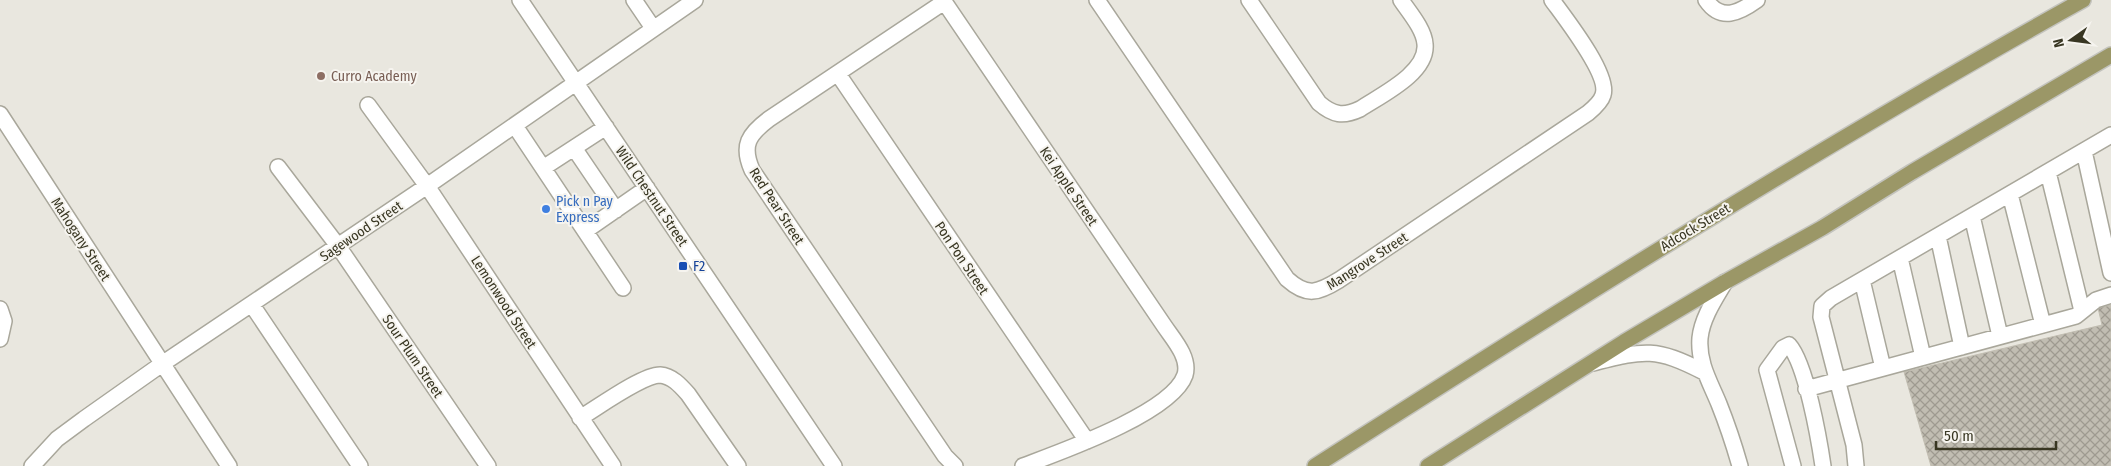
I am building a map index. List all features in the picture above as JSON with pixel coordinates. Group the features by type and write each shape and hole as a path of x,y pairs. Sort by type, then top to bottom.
{"main road":[{"name":"Adcock Street","path":"1314,466 1748,195 2083,0"},
{"path":"1428,466 1724,282 1822,228 1912,172 2111,55"}],"street":[{"name":"Wild Chestnut Street","path":"520,0 834,466"},
{"path":"634,0 653,28"},
{"name":"Sagewood Street","path":"32,466 57,438 162,364 515,126 694,0"},
{"name":"Mangrove Street","path":"1097,0 1287,279 1295,287 1315,292 1325,289 1339,280 1588,113 1598,104 1603,96 1604,88 1599,69 1552,0"},
{"path":"1249,0 1319,103 1330,113 1338,114 1349,114 1360,109 1419,67 1425,53 1425,43 1422,32 1401,0"},
{"path":"1706,0 1718,12 1724,14 1734,12 1757,0"},
{"name":"Red Pear Street","path":"943,1 754,130 747,150 748,161 752,170 940,447 955,466"},
{"name":"Kei Apple Street","path":"943,1 1183,356 1186,366 1184,376 1178,387 1162,400 1122,425 1086,441"},
{"name":"Pon Pon Street","path":"838,74 1086,441"},
{"name":"Lemonwood Street","path":"368,105 427,186 613,466"},
{"name":"Mahogany Street","path":"0,114 229,466"},
{"path":"515,126 623,288"},
{"path":"544,168 606,127"},
{"path":"1856,466 1854,445 1821,317 1822,306 1831,298 2111,136"},
{"path":"574,148 616,210"},
{"path":"2084,151 2111,273"},
{"name":"Sour Plum Street","path":"278,166 338,246 488,466"},
{"path":"2048,172 2082,312"},
{"path":"585,231 647,188"},
{"path":"2010,194 2043,325"},
{"path":"1972,216 2000,336"},
{"path":"1938,236 1962,347"},
{"path":"1900,258 1923,357"},
{"path":"1862,280 1883,368"},
{"path":"1724,282 1708,312 1700,337 1700,351 1704,372 1719,404 1740,466"},
{"path":"1806,389 2076,316 2096,300 2111,296"},
{"path":"252,305 360,466"},
{"path":"0,309 4,321 0,338"},
{"path":"1793,466 1767,370 1783,348 1789,345 1799,360 1823,466"},
{"path":"1589,365 1631,354 1647,352 1669,356 1704,372"},
{"path":"580,418 652,376 661,375 669,377 679,383 688,394 738,466"},
{"path":"1023,466 1086,441"}],"building":[{"path":"2111,305 2111,466 1931,466 1904,372 2102,325 2098,308"}],"place":[{"name":"Curro Academy","path":"321,76"},
{"name":"Pick n Pay Express","path":"546,209"},
{"name":"F2","path":"683,266"}]}
